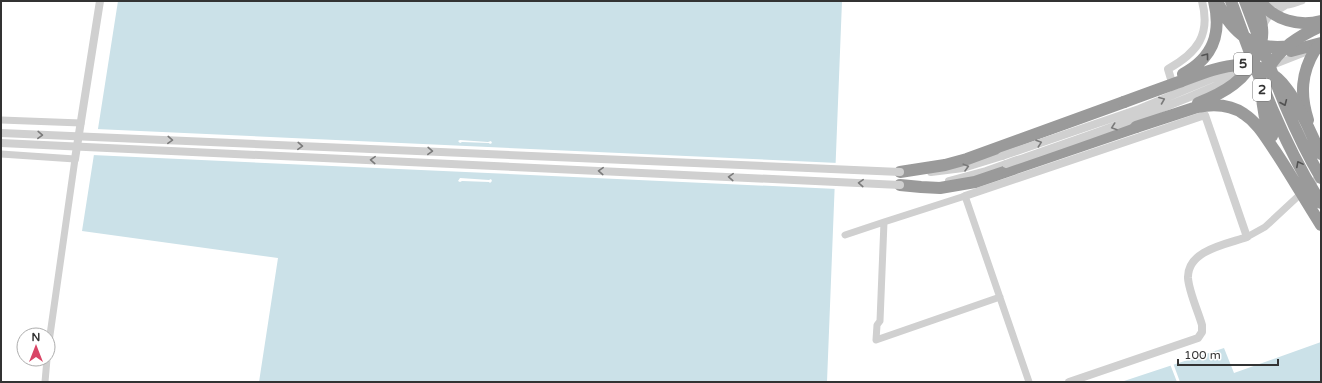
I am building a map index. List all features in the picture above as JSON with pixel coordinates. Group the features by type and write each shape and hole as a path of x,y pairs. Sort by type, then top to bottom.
{"highway":[{"name":"5","path":"1124,102 1184,74 1201,62 1213,45 1216,33 1217,12 1214,1"},
{"path":"1218,1 1234,29 1258,44 1276,48 1288,47 1321,37"},
{"name":"5","path":"1231,1 1248,60 1270,102 1291,150 1321,203"},
{"name":"5","path":"1245,1 1284,102 1301,140 1321,178"},
{"name":"5","path":"1136,127 1209,99 1225,91 1244,76 1248,60 1260,47 1262,29 1256,1"},
{"path":"1262,1 1271,12 1286,20 1305,24 1321,20"},
{"path":"1306,36 1321,20"},
{"name":"2","path":"1291,175 1266,123 1262,106 1262,90 1268,69 1279,53 1297,38 1321,26"},
{"path":"1291,51 1321,44"},
{"path":"1320,152 1305,112 1302,91 1305,69 1315,50 1321,44"},
{"name":"5","path":"900,172 945,165 967,159 1224,66 1242,64 1253,65 1276,76 1288,89 1320,152"},
{"name":"5","path":"900,185 921,188 940,188 974,182 1197,107 1217,105 1243,113 1259,126 1321,225"}],"street":[{"path":"51,327 75,159 82,123 100,1"},
{"path":"1184,122 1168,69 1190,55 1199,44 1204,31 1205,20 1202,1"},
{"path":"1260,31 1262,1"},
{"path":"1269,1 1275,5 1285,6"},
{"path":"1261,71 1251,72 1245,67 1260,31 1269,16 1285,6 1302,1"},
{"path":"1,133 900,172 942,172 963,168 1009,154 1146,107 1233,70 1321,29"},
{"path":"1,143 900,185 924,184 944,182 986,171 1169,106 1321,37"},
{"path":"1227,86 1321,44"},
{"path":"845,235 1205,115 1248,60"},
{"path":"1205,115 1247,237"},
{"path":"1,120 82,123"},
{"path":"1,154 75,159"},
{"path":"1069,382 1198,338 1202,332 1202,325 1189,284 1189,270 1197,256 1204,252 1247,237 1265,227 1321,174"},
{"path":"965,196 1029,382"},
{"path":"884,222 880,321 877,325 876,340 1000,297"},
{"path":"45,382 46,367"}],"water":[{"path":"118,1 842,1 827,382 259,382 278,258 82,231"},
{"path":"1321,342 1321,382 1121,382 1224,348 1234,373"}],"pier":[{"path":"96,129 838,163 837,189 92,155"},
{"path":"458,141 491,141 492,143 460,143"},
{"path":"460,178 491,179 492,181 490,183 460,182 458,181"},
{"path":"1173,363 1180,382 1177,382 1170,364"}]}
